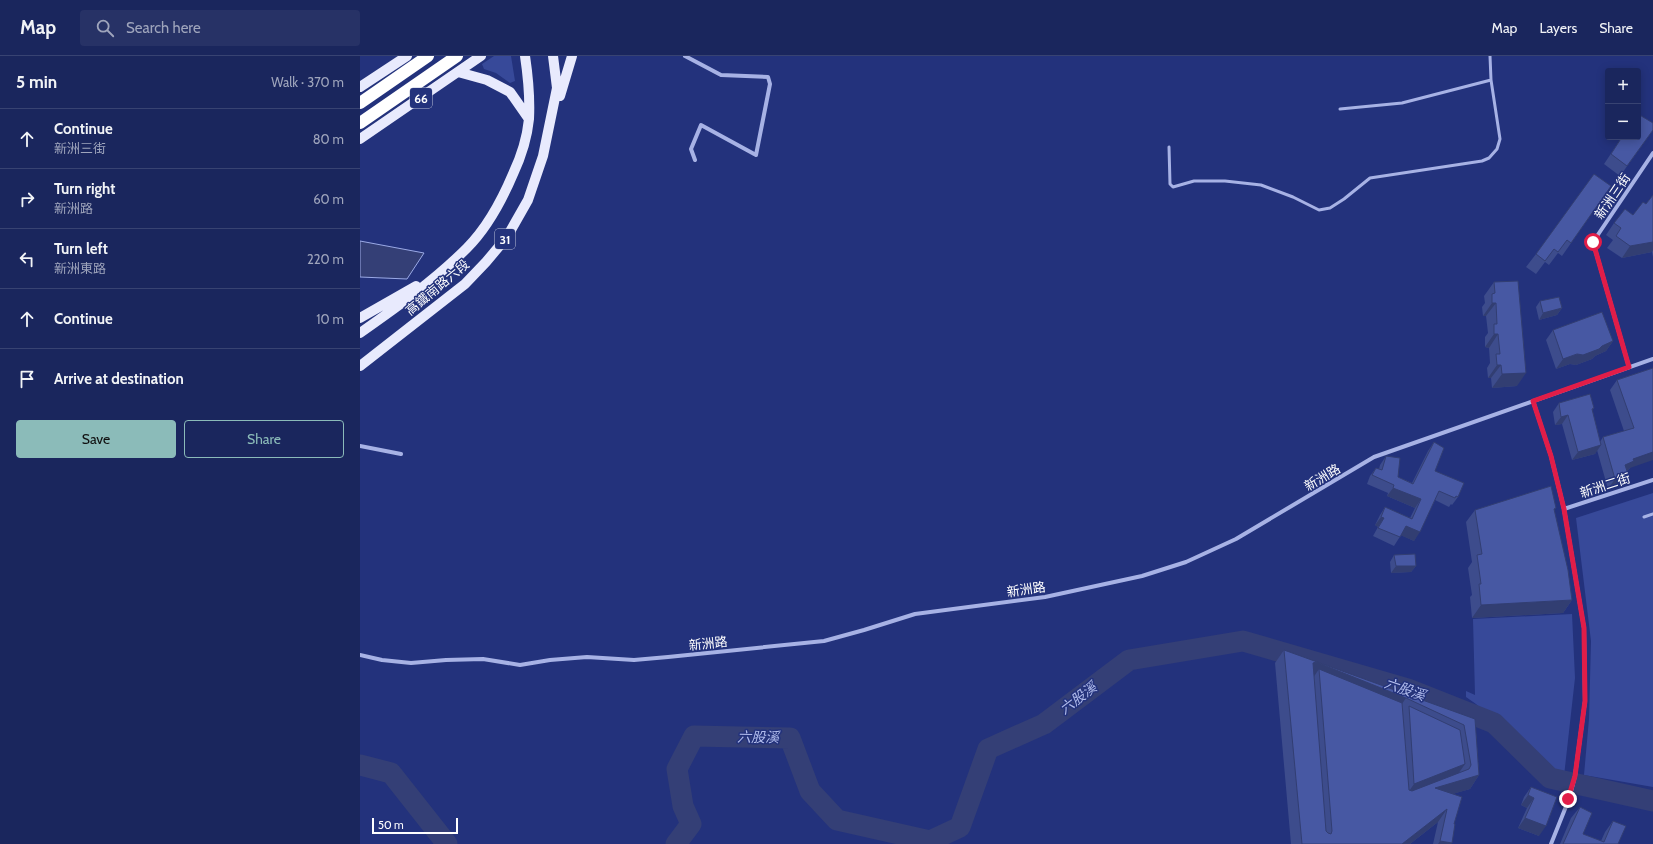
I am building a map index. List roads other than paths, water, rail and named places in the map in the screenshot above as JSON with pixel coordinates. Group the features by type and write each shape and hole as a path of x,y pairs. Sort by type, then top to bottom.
{"highway":[{"name":"66","path":"360,103 428,56"},
{"name":"66","path":"360,123 457,56"}],"main road":[{"path":"360,87 407,56"},
{"name":"66","path":"360,139 481,56"},
{"name":"高鐵南路六段","path":"360,333 421,289 468,248 488,220 506,190 523,151 528,119 525,56"},
{"name":"高鐵南路六段","path":"360,366 465,284 507,237 528,200 543,156 557,88 553,56"},
{"name":"31","path":"543,156 572,56"},
{"path":"458,72 487,80 510,92 528,119"},
{"name":"高鐵南路六段","path":"360,318 441,272"}],"street":[{"path":"685,56 721,75 768,76 770,84 756,155 701,125 691,149 695,160"},
{"name":"新洲三街","path":"1629,367 1593,242 1653,153"},
{"name":"新洲路","path":"360,655 382,660 411,663 483,659 520,665 550,660 587,657 634,660 668,657 824,641 915,614 1045,596 1142,576 1186,562 1236,539 1374,457 1653,359"},
{"path":"1533,401 1551,456 1564,509 1584,628 1585,701 1575,776 1551,844"},
{"path":"360,446 401,454"},
{"name":"新洲二街","path":"1564,509 1653,480"}],"lane":[{"path":"1169,147 1170,184 1173,187 1194,181 1225,181 1261,185 1293,197 1319,210 1330,208 1370,178 1482,161 1489,158 1497,149 1500,139 1491,80 1490,56"},
{"path":"1340,109 1402,103 1491,80"},
{"path":"1644,517 1653,514"}],"waterway":[{"name":"六股溪","path":"676,844 691,824 683,806 677,769 694,736 790,738 810,791 837,820 930,841 960,827 988,749 1044,724 1129,660 1243,641 1408,689 1494,723 1550,778 1653,801"},
{"path":"360,765 391,773 447,844"}]}
